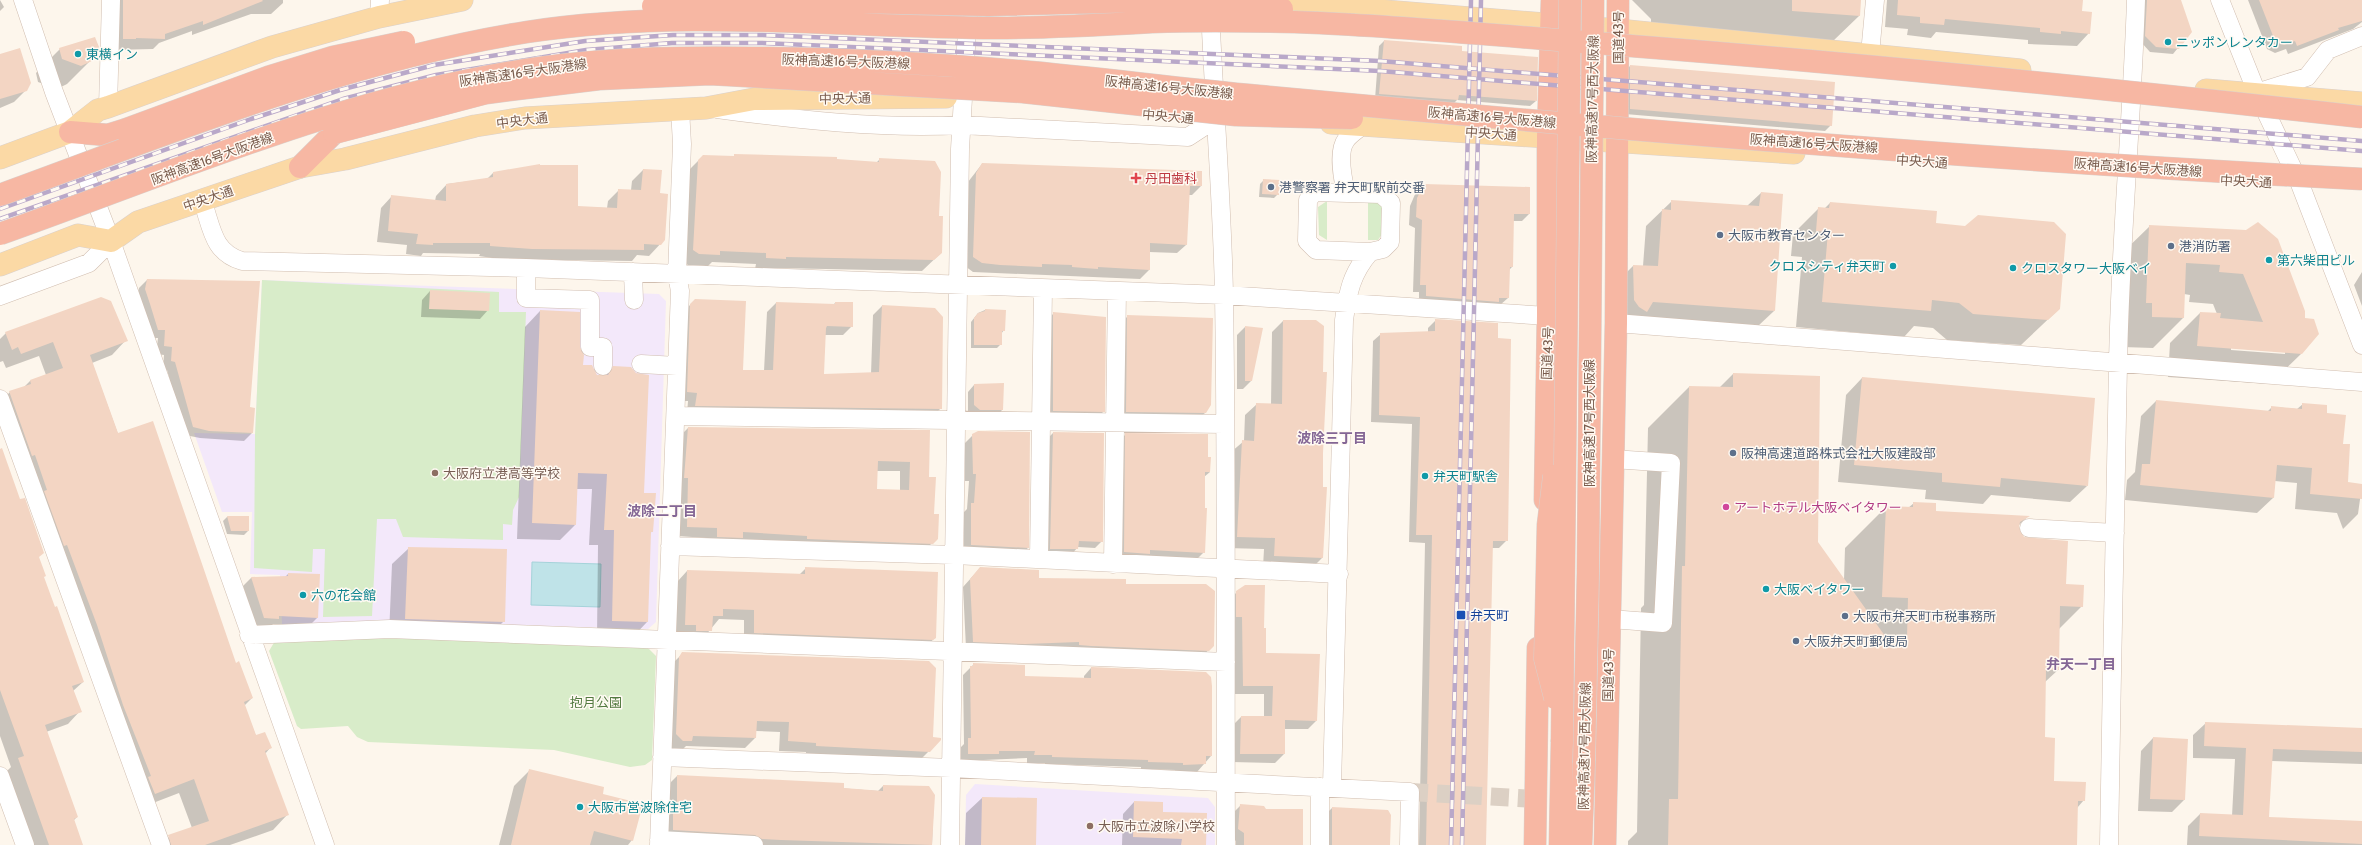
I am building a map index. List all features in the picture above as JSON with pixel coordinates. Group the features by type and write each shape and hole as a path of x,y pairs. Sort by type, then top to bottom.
{"highway":[{"name":"国道43号","path":"1536,845 1538,630 1544,540 1548,316 1548,137 1552,0"},
{"name":"阪神高速17号西大阪線","path":"1560,845 1562,742 1545,649 1548,525 1567,388 1570,0"},
{"name":"阪神高速17号西大阪線","path":"1581,845 1588,573 1593,0"},
{"name":"国道43号","path":"1605,845 1616,323 1618,0"},
{"path":"70,132 108,135 268,77 353,52 472,29 641,6 800,2 988,5 1182,1 1280,9 1466,28 1516,37"},
{"path":"0,195 248,105 369,66 434,49 558,27 680,19 795,20 994,28 1224,21 1370,26 1927,72 2362,117"},
{"name":"阪神高速16号大阪港線","path":"0,234 251,142 354,109 440,85 539,68 586,63 697,57 899,63 1022,71 1253,96 1697,134 2156,168 2362,179"},
{"path":"300,168 334,133 486,92 599,79 668,75 710,74 800,78 1023,92 1144,107 1236,115 1369,119 1458,114"},
{"name":"国道43号","path":"1538,705 1554,645 1562,302 1564,288 1568,268 1582,247 1598,241 1617,241"}],"main road":[{"path":"0,158 70,132 98,110 108,106 379,9 462,0"},
{"path":"1243,0 1415,6 1551,24 1870,54 2133,82 2362,102"},
{"name":"中央大通","path":"111,241 138,222 300,168 345,159 475,126 525,118 706,108 754,99 963,97 1214,120 1365,124 2126,174 2362,186"},
{"path":"0,265 78,236 111,241"}],"street":[{"path":"23,0 54,92 111,241 324,845"},
{"path":"108,106 111,0"},
{"path":"950,845 954,650 958,285 962,125 968,0"},
{"path":"1210,0 1214,120 1219,163 1224,295 1226,845"},
{"path":"1870,54 1874,0"},
{"path":"2109,845 2118,363 2126,174 2133,82 2136,0"},
{"path":"2220,0 2257,93 2300,184 2362,345"},
{"path":"2257,93 2307,77 2328,50 2362,36"},
{"path":"706,108 804,120 935,126 962,125 1188,137 1214,120"},
{"path":"680,109 682,144 677,275 680,291 659,843 754,845"},
{"path":"1346,193 1341,169 1343,147 1346,139 1365,124"},
{"path":"1314,192 1381,194 1391,203 1390,242 1383,250 1370,252 1333,251 1316,250 1307,241 1308,200 1314,192"},
{"path":"202,200 219,248 229,257 242,261 526,268 1224,295 1548,316"},
{"path":"0,296 89,263 111,241"},
{"path":"1333,251 1344,264 1351,283"},
{"path":"1320,845 1326,786 1339,574 1344,320 1351,283 1358,265 1370,252"},
{"path":"526,268 526,298 590,300 590,347 603,344 603,366"},
{"path":"633,272 634,300"},
{"path":"1039,559 1043,289"},
{"path":"1113,564 1118,291"},
{"path":"1616,323 2362,382"},
{"path":"641,364 677,366"},
{"path":"0,399 161,845"},
{"path":"676,416 1040,420 1116,424 1224,424"},
{"path":"1610,619 1663,622 1671,463 1613,460"},
{"path":"2029,528 2115,534"},
{"path":"670,546 954,555 1225,570 1339,574"},
{"path":"249,635 390,629 667,641 954,650 1226,662"},
{"path":"662,757 951,768 1326,786 1410,792 1409,845"},
{"path":"0,776 25,845"}],"shaded area":[{"name":"大阪府立港高等学校","path":"262,280 659,294 666,301 656,622 648,629 391,621 282,624 280,575 250,574 252,512 222,512 194,433 255,434"},
{"name":"大阪市立波除小学校","path":"975,784 1208,798 1215,807 1215,845 965,845 966,795"}],"green space":[{"path":"1327,201 1327,240 1319,235 1318,207"},
{"path":"1368,202 1377,202 1382,206 1382,234 1378,240 1368,240"},
{"path":"262,280 499,292 499,312 526,312 519,497 513,510 512,525 503,524 503,540 403,537 396,519 377,519 372,616 323,617 325,549 313,549 312,572 254,568 255,435"},
{"name":"抱月公園","path":"389,635 648,648 656,656 652,760 645,765 630,767 554,750 368,742 357,737 348,726 301,729 297,726 269,651 275,641"}],"water":[{"path":"532,562 601,564 600,607 531,605"}],"building":[{"path":"123,0 263,1 203,25 203,21 165,34 165,39 123,39"},
{"path":"1792,0 1861,0 1860,16 1792,11"},
{"path":"1898,0 2083,0 2082,11 2092,12 2090,34 2061,31 2061,34 2040,32 2040,28 1945,19 1944,25 1920,23 1920,17 1897,15"},
{"path":"2147,0 2181,0 2192,32 2179,49 2156,47 2145,36"},
{"path":"2259,0 2362,0 2362,21 2338,28 2339,30 2297,46 2295,41 2284,45 2275,41"},
{"name":"東横イン","path":"95,37 99,47 92,61 81,66 62,59 59,48"},
{"path":"1384,40 1462,46 1462,51 1538,57 1537,101 1459,95 1458,100 1379,94"},
{"path":"20,48 31,83 27,91 0,99 0,54"},
{"path":"1630,65 1835,82 1832,126 1630,109"},
{"path":"734,154 837,157 837,159 879,162 879,158 935,161 941,172 939,216 943,216 942,253 934,260 786,257 786,259 766,258 766,253 720,251 720,255 699,254 693,250 698,160 703,155 734,156"},
{"path":"982,163 1202,171 1202,186 1190,186 1187,245 1150,243 1150,270 1098,267 1098,269 1072,267 1072,265 1042,264 1042,267 1000,265 982,263 973,257 976,173"},
{"path":"540,164 578,165 578,206 617,208 618,189 641,190 643,169 662,170 660,193 668,194 665,240 661,245 644,244 644,250 532,249 490,246 490,243 433,243 433,245 416,244 418,234 388,231 391,195 446,201 446,184 493,177 493,172"},
{"name":"港警察署 弁天町駅前交番","path":"1263,179 1280,180 1279,195 1262,194"},
{"path":"1424,184 1530,187 1530,214 1514,214 1513,267 1510,267 1509,298 1499,298 1499,302 1426,296 1426,285 1420,285 1422,220 1416,217 1417,198"},
{"name":"大阪市教育センター","path":"1761,192 1783,194 1775,311 1653,302 1647,312 1639,307 1634,300 1633,265 1658,266 1662,209 1671,210 1671,200 1759,206"},
{"path":"1830,202 1937,211 1936,223 1965,226 1978,215 2054,222 2066,234 2060,309 2048,320 1973,314 1959,303 1932,300 1931,311 1822,302 1828,232 1816,231 1818,207 1829,208"},
{"path":"2258,222 2278,239 2305,311 2305,318 2314,319 2319,334 2302,354 2197,346 2200,312 2221,313 2220,318 2263,322 2243,274 2219,272 2220,265 2186,263 2184,318 2152,317 2152,303 2146,303 2149,225 2246,230"},
{"path":"147,279 260,281 250,407 255,408 253,433 209,431 193,427 175,362 171,361 172,347 164,346 165,330 158,330 145,289"},
{"path":"430,290 490,293 489,311 429,309"},
{"path":"101,297 111,301 128,341 90,355 118,433 153,421 236,663 239,661 253,698 244,702 256,735 265,732 272,748 265,751 289,815 205,845 171,845 168,835 209,821 194,779 155,794 148,777 151,776 123,705 97,625 67,545 64,546 44,491 47,490 35,455 32,456 9,391 31,384 30,380 63,368 53,342 21,354 18,347 12,350 5,332"},
{"path":"695,299 746,301 743,370 773,370 776,302 835,304 835,302 853,302 853,327 827,326 826,328 824,374 879,372 882,305 935,308 943,317 942,409 695,406 697,393 687,392 690,304"},
{"path":"985,309 1006,310 1005,331 1002,331 1002,345 974,345 974,318 978,313 985,311"},
{"path":"540,310 580,312 580,347 584,355 583,365 592,365 597,375 608,375 613,366 631,367 636,373 649,375 644,493 656,493 653,532 651,532 648,622 612,621 614,530 604,530 607,474 578,473 576,525 532,523"},
{"path":"1053,312 1106,317 1105,412 1053,411"},
{"path":"1127,315 1213,318 1211,405 1206,413 1126,412"},
{"path":"1435,319 1498,323 1498,338 1511,339 1508,541 1493,541 1486,845 1426,845 1432,535 1416,535 1420,417 1379,415 1380,333 1435,331"},
{"path":"1283,320 1316,320 1324,326 1323,372 1327,372 1323,487 1327,487 1323,558 1274,556 1275,538 1237,537 1242,440 1254,441 1256,403 1282,404"},
{"path":"1245,326 1263,328 1252,381 1245,381"},
{"name":"大阪ベイタワー","path":"1733,373 1820,376 1818,542 1885,636 1907,637 1908,598 1882,597 1886,506 1913,507 1913,502 1936,503 1936,511 2030,516 2020,522 2019,527 2024,537 2068,541 2066,584 2084,585 2083,607 2060,606 2059,670 2046,670 2045,737 2055,738 2054,781 2086,782 2085,801 2078,801 2077,845 1668,845 1669,799 1678,799 1682,566 1685,566 1689,386 1733,387"},
{"path":"1862,377 2095,398 2088,486 2001,478 2000,487 1942,482 1942,473 1854,465"},
{"path":"1004,383 1003,410 980,410 974,405 974,384"},
{"path":"2156,400 2271,411 2271,406 2302,409 2302,403 2327,405 2327,413 2346,415 2343,444 2350,444 2348,482 2362,484 2362,499 2310,494 2312,468 2277,465 2274,498 2140,485 2142,464 2150,464"},
{"path":"688,427 930,430 929,477 936,477 934,514 939,514 938,539 933,544 807,539 807,536 743,532 743,538 717,537 717,528 687,527 688,478 684,478","holes":["878,461 910,462 909,490 877,489"]},
{"path":"978,431 1030,432 1029,548 971,545 971,503 974,503 976,474 973,474 972,434"},
{"path":"1053,432 1104,433 1103,542 1079,541 1078,549 1050,549"},
{"path":"1125,433 1208,434 1208,457 1211,457 1210,472 1205,472 1205,508 1207,508 1205,553 1150,550 1150,554 1124,552"},
{"path":"2,448 20,499 25,498 44,553 39,557 46,576 44,577 55,607 57,606 84,682 72,686 82,712 45,725 78,817 74,819 83,845 49,845 18,758 24,756 0,690 0,449"},
{"path":"227,516 249,516 249,531 231,531"},
{"path":"408,547 507,549 505,622 405,619"},
{"path":"805,567 938,572 936,638 933,640 754,633 754,610 723,609 723,616 713,616 712,631 696,631 696,625 685,625 687,570 805,574"},
{"path":"980,567 1039,570 1039,578 1126,579 1126,584 1206,584 1215,591 1214,646 1209,651 1091,646 1079,645 1079,642 1025,644 973,642 970,579"},
{"path":"288,573 320,574 318,618 279,616 279,619 264,618 251,577 288,576"},
{"path":"1245,585 1265,585 1264,628 1266,628 1266,653 1320,654 1317,721 1285,720 1285,754 1240,754 1241,716 1272,716 1273,686 1243,686 1242,617 1236,617 1236,591"},
{"path":"682,652 929,661 936,668 933,737 941,738 941,740 930,752 816,746 816,743 788,741 789,722 757,721 756,738 693,736 692,741 683,741 676,734 679,657"},
{"path":"973,663 1025,665 1025,676 1091,678 1091,667 1206,672 1211,677 1212,686 1212,756 1206,756 1206,764 1183,765 1183,763 1148,762 1148,760 1052,757 1052,755 1034,755 1035,751 999,751 999,754 968,754 968,738 971,738 970,666 973,666"},
{"path":"2205,722 2362,728 2362,752 2273,749 2269,817 2362,821 2362,844 2199,836 2200,813 2243,815 2246,748 2204,746"},
{"path":"2153,737 2188,739 2185,800 2150,799"},
{"name":"大阪市営波除住宅","path":"529,769 604,787 603,794 643,804 633,841 594,831 590,845 511,845"},
{"path":"677,775 844,783 844,788 883,791 883,785 929,786 935,795 932,845 762,839 755,835 673,830 673,812 677,812"},
{"path":"982,797 1037,798 1036,845 981,845"},
{"path":"1134,801 1163,802 1163,812 1207,813 1206,845 1181,845 1182,839 1133,837"},
{"path":"1240,804 1264,806 1266,809 1303,809 1303,845 1244,845 1244,833 1238,829"},
{"path":"1332,807 1388,810 1391,815 1390,845 1332,845"}],"tunnel":[{"path":"1410,792 1537,799"}],"railway":[{"path":"1451,845 1471,0"},
{"path":"1462,845 1481,0"},
{"path":"0,209 251,119 340,90 434,65 585,41 673,35 762,35 1380,61 2362,141"},
{"path":"0,219 343,99 436,75 586,50 672,43 762,43 1380,71 2362,151"}],"place":[{"name":"ニッポンレンタカー","path":"2168,42"},
{"name":"東横イン","path":"78,54"},
{"name":"丹田歯科","path":"1136,178"},
{"name":"港警察署 弁天町駅前交番","path":"1271,187"},
{"name":"大阪市教育センター","path":"1720,235"},
{"name":"港消防署","path":"2171,246"},
{"name":"第六柴田ビル","path":"2269,260"},
{"name":"クロスシティ弁天町","path":"1893,266"},
{"name":"クロスタワー大阪ベイ","path":"2013,268"},
{"name":"阪神高速道路株式会社大阪建設部","path":"1733,453"},
{"name":"大阪府立港高等学校","path":"435,473"},
{"name":"弁天町駅舎","path":"1425,476"},
{"name":"アートホテル大阪ベイタワー","path":"1726,507"},
{"name":"大阪ベイタワー","path":"1766,589"},
{"name":"六の花会館","path":"303,595"},
{"name":"弁天町","path":"1461,615"},
{"name":"大阪市弁天町市税事務所","path":"1845,616"},
{"name":"大阪弁天町郵便局","path":"1796,641"},
{"name":"大阪市営波除住宅","path":"580,807"},
{"name":"大阪市立波除小学校","path":"1090,826"}],"district":[{"name":"波除三丁目","path":"1332,438"},
{"name":"波除二丁目","path":"662,511"},
{"name":"弁天一丁目","path":"2081,664"}]}
